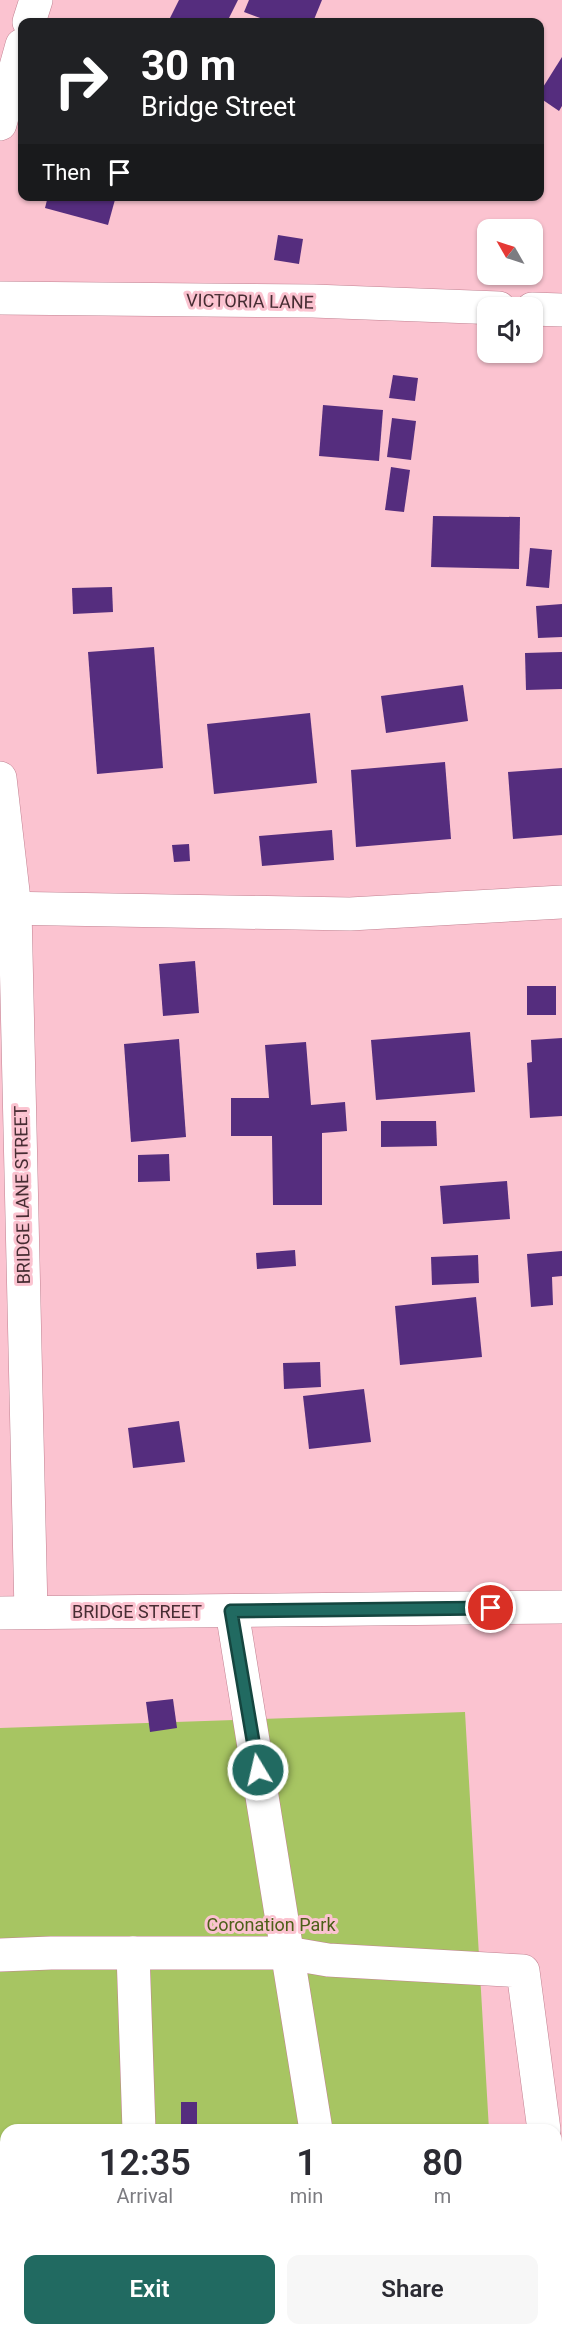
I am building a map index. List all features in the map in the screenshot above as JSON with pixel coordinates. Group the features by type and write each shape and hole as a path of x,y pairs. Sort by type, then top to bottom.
{"street":[{"path":"30,18 36,0"},
{"path":"0,124 18,59"},
{"name":"VICTORIA LANE","path":"0,298 313,301 477,307"},
{"path":"543,309 562,310"},
{"name":"BRIDGE LANE STREET","path":"0,778 7,908 16,1612"},
{"path":"7,908 350,914 562,902"},
{"name":"BRIDGE STREET","path":"16,1612 562,1607"},
{"path":"231,1611 315,2124"},
{"path":"133,1953 139,2124"},
{"path":"0,1955 287,1953 328,1960 522,1971 543,2124"}],"green space":[{"name":"Coronation Park","path":"465,1712 489,2124 0,2124 0,1728"}],"building":[{"path":"179,0 238,0 229,18 170,18"},
{"path":"249,0 322,0 315,18 260,18 244,12"},
{"path":"562,57 562,106 559,111 544,101 544,86"},
{"path":"47,201 115,201 108,225 45,208"},
{"path":"278,235 303,239 299,264 274,260"},
{"path":"393,375 418,378 415,401 389,398"},
{"path":"323,405 383,410 379,461 319,456"},
{"path":"392,418 416,421 411,460 387,457"},
{"path":"391,467 410,470 404,512 385,510"},
{"path":"433,516 520,517 519,569 431,567"},
{"path":"530,548 552,550 549,588 526,586"},
{"path":"112,587 113,612 73,614 72,588"},
{"path":"562,604 562,637 538,638 536,606"},
{"path":"154,647 163,768 97,774 88,652"},
{"path":"562,652 562,689 526,690 525,653"},
{"path":"463,685 468,721 386,733 381,696"},
{"path":"310,713 317,783 214,794 207,724"},
{"path":"445,762 451,839 356,847 351,770"},
{"path":"562,768 562,835 513,839 508,772"},
{"path":"332,830 334,860 262,866 259,836"},
{"path":"189,844 190,861 174,862 172,845"},
{"path":"195,961 199,1013 163,1016 159,964"},
{"path":"527,986 556,986 556,1015 527,1015"},
{"path":"470,1032 475,1092 376,1100 371,1040"},
{"path":"562,1038 562,1116 530,1118 527,1063 532,1062 531,1040"},
{"path":"179,1039 186,1137 131,1142 124,1044"},
{"path":"306,1042 311,1105 345,1102 347,1131 322,1133 322,1205 273,1205 272,1136 231,1136 231,1098 269,1098 265,1045"},
{"path":"381,1121 436,1121 437,1146 381,1147"},
{"path":"169,1154 170,1181 138,1182 138,1155"},
{"path":"507,1181 510,1219 443,1224 440,1186"},
{"path":"295,1250 296,1266 257,1269 256,1253"},
{"path":"562,1251 562,1276 552,1277 553,1305 531,1307 527,1254"},
{"path":"478,1255 479,1283 432,1285 431,1257"},
{"path":"476,1297 482,1357 400,1365 395,1306"},
{"path":"320,1362 321,1387 284,1389 283,1363"},
{"path":"364,1389 371,1442 309,1449 303,1396"},
{"path":"179,1421 185,1462 133,1468 128,1428"},
{"path":"173,1699 177,1728 150,1732 146,1702"},
{"path":"181,2102 197,2102 197,2124 181,2124"}],"route":[{"path":"258,1770 231,1611 491,1608"}]}
